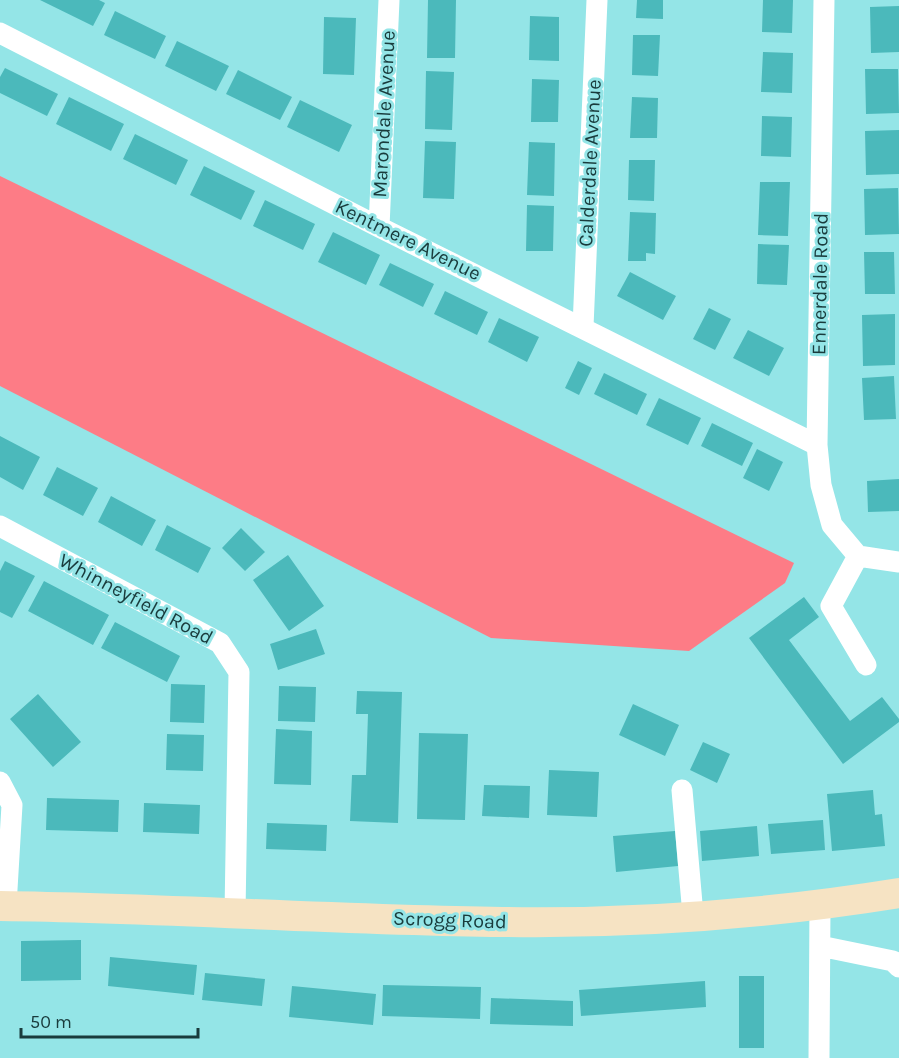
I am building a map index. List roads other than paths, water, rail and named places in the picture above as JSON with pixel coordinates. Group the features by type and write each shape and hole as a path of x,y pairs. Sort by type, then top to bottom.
{"street":[{"name":"Marondale Avenue","path":"379,227 389,0"},
{"name":"Calderdale Avenue","path":"583,327 597,0"},
{"name":"Ennerdale Road","path":"824,0 817,444 821,485 832,525 858,556"},
{"name":"Kentmere Avenue","path":"0,33 379,227 817,444"},
{"name":"Whinneyfield Road","path":"0,526 220,643 239,672 235,913"},
{"path":"866,665 831,606 858,556 899,562"},
{"path":"0,782 12,805 3,906"},
{"path":"682,790 693,915"},
{"name":"Scrogg Road","path":"3,906 503,922 610,921 820,906 899,893"},
{"path":"819,1058 820,906"},
{"path":"820,946 893,961 899,967"}]}
